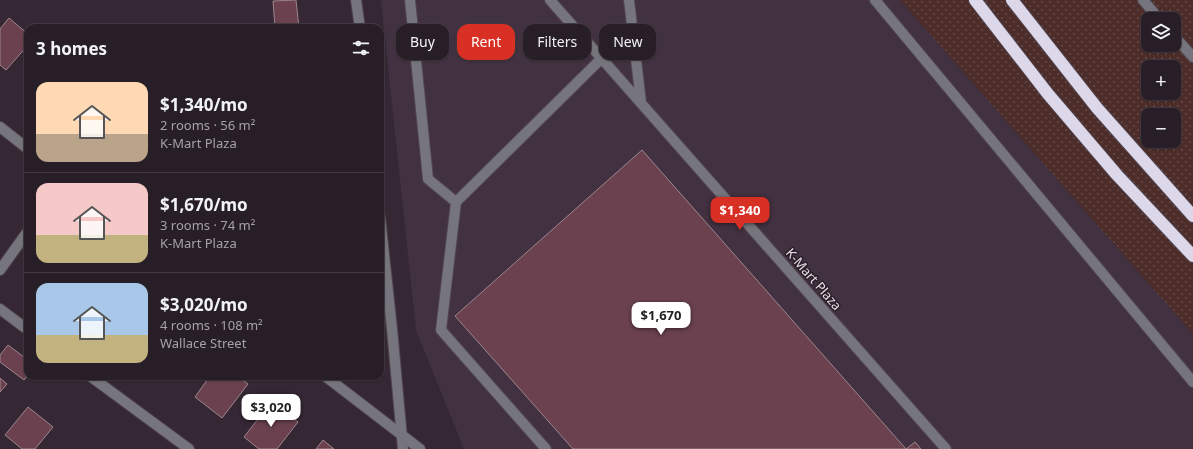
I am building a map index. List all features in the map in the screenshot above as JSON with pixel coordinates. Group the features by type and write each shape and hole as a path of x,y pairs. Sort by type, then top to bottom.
{"highway":[{"path":"975,0 1048,94 1117,176 1193,256"},
{"path":"1012,0 1097,108 1193,216"}],"street":[{"path":"356,0 359,24"},
{"path":"410,0 428,179 456,202"},
{"name":"K-Mart Plaza","path":"550,0 599,55"},
{"path":"629,0 641,102"},
{"path":"875,0 1193,382"},
{"path":"1143,0 1154,12"},
{"path":"1181,44 1193,57"},
{"path":"546,449 441,330 456,202 600,60"},
{"name":"K-Mart Plaza","path":"604,60 946,449"},
{"path":"0,127 24,147"},
{"path":"0,270 24,237"},
{"path":"384,254 403,449"},
{"path":"0,309 24,327"},
{"path":"95,380 189,449"},
{"path":"330,380 420,449"}],"shaded area":[{"path":"381,0 900,0 1193,334 1193,449 464,449 416,330"},
{"path":"900,0 1193,0 1193,334"}],"building":[{"path":"296,0 299,24 275,24 273,1"},
{"path":"9,18 24,31 24,50 6,70 0,65 0,29"},
{"path":"642,150 906,449 573,449 455,316"},
{"path":"8,345 24,357 24,380 0,362 0,355"},
{"path":"0,378 7,384 0,392"},
{"path":"207,380 242,380 248,384 222,418 195,397"},
{"path":"272,401 298,422 277,449 259,449 244,437"},
{"path":"28,407 53,427 35,449 22,449 5,435"},
{"path":"323,440 334,449 316,449"},
{"path":"915,442 921,449 906,449"}]}
